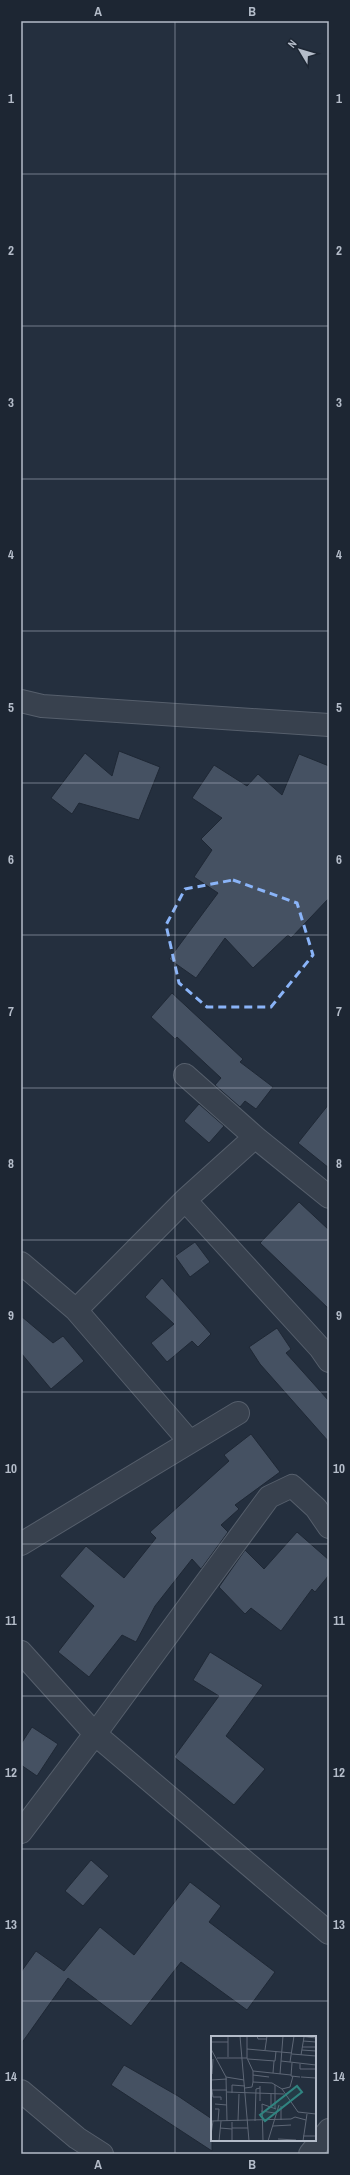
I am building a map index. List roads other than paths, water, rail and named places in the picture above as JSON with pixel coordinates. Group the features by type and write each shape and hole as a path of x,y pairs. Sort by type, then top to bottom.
{"street":[{"path":"21,701 42,706 329,725"},
{"path":"185,1075 255,1137 329,1197"},
{"path":"76,1310 185,1200 255,1137"},
{"path":"185,1200 320,1348 329,1361"},
{"path":"21,1262 76,1310 190,1442"},
{"path":"21,1544 238,1413"},
{"path":"21,1832 96,1734 269,1497 292,1486 316,1508 329,1527"},
{"path":"21,1652 96,1734 329,1933"},
{"path":"21,2091 77,2138 102,2154"},
{"path":"310,2154 329,2130"}]}
